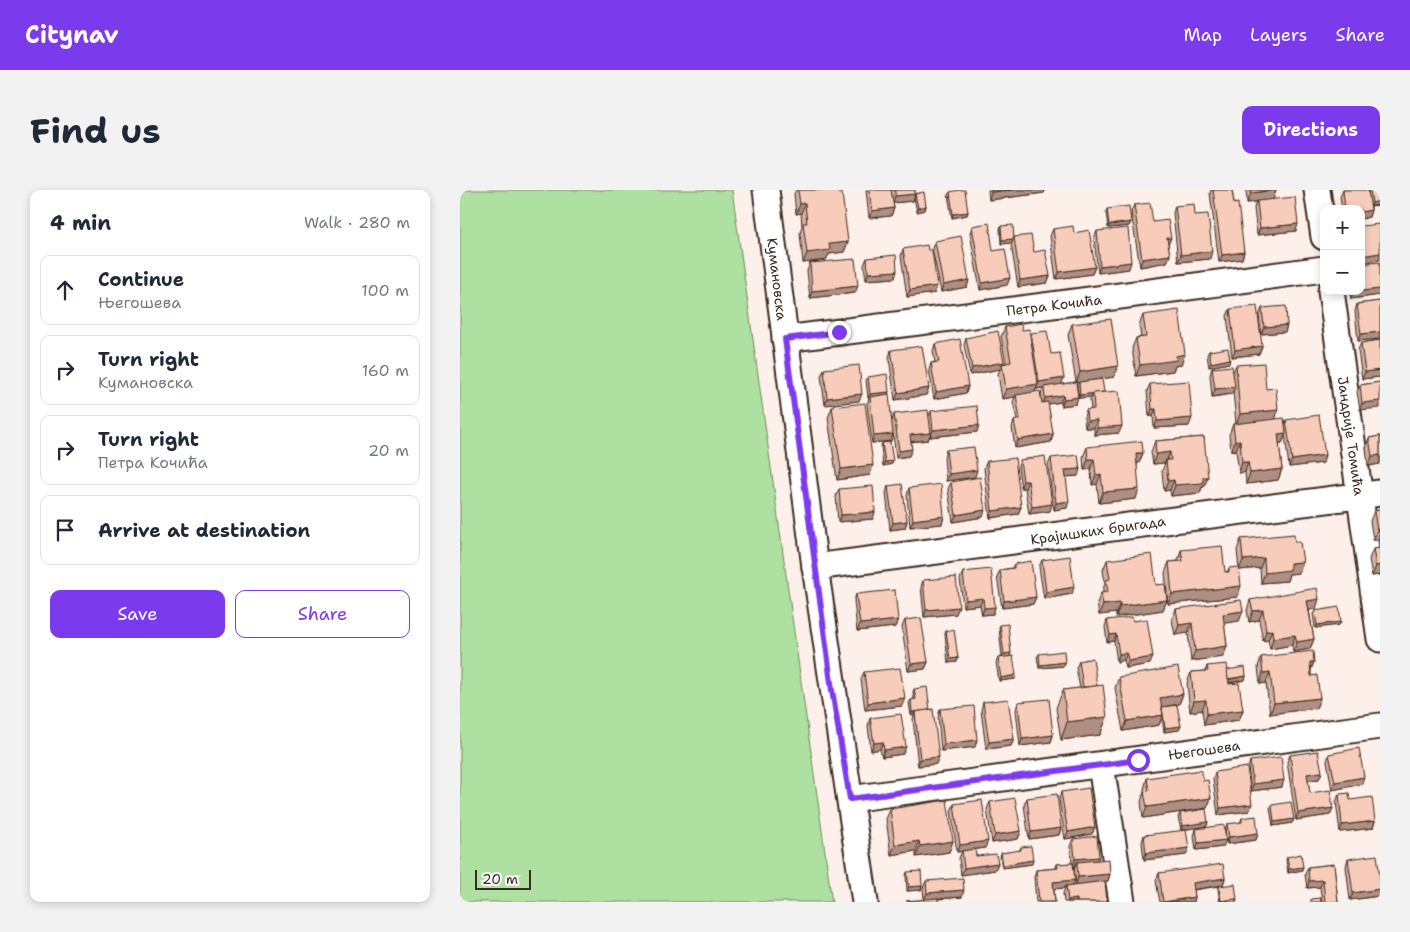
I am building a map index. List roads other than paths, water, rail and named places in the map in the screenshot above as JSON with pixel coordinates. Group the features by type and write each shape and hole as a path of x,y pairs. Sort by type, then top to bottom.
{"street":[{"name":"Кумановска","path":"766,190 815,567 865,902"},
{"path":"1317,190 1320,210"},
{"name":"Петра Кочића","path":"785,339 1052,306 1320,270"},
{"name":"Јандрије Томића","path":"1332,295 1370,494 1380,639"},
{"name":"Крајишких бригада","path":"815,567 1370,494"},
{"name":"Његошева","path":"850,799 1380,726"},
{"path":"1101,765 1122,902"}]}
